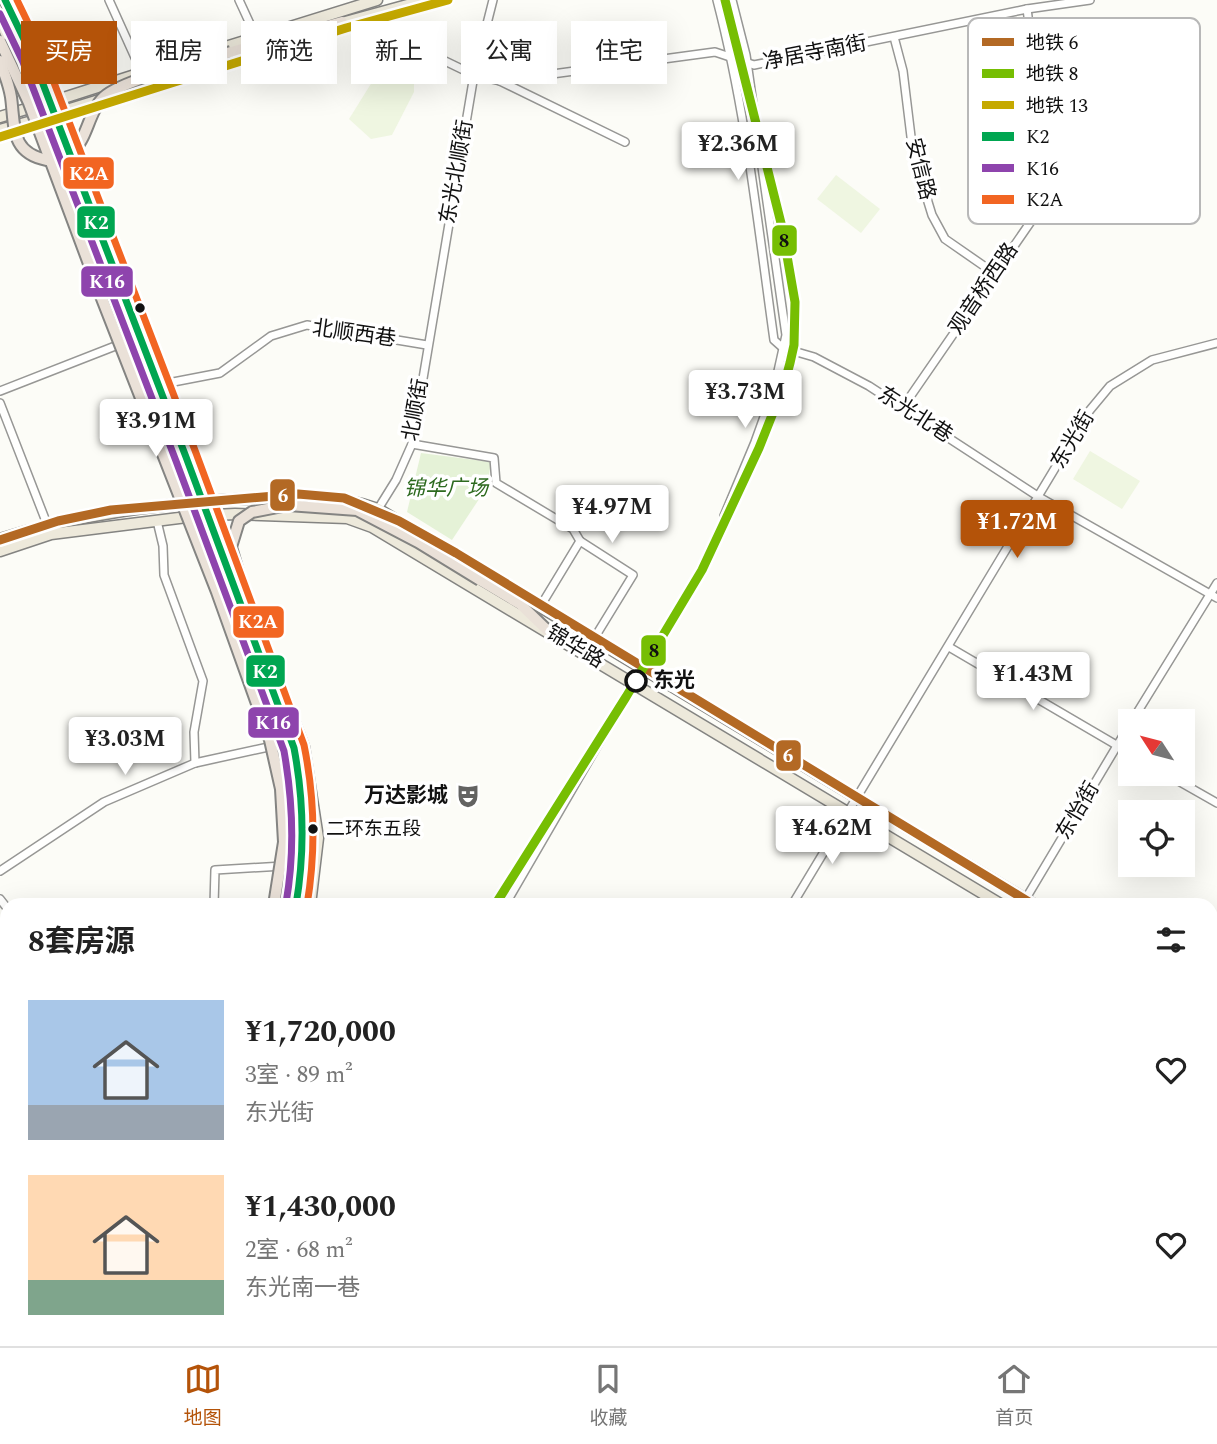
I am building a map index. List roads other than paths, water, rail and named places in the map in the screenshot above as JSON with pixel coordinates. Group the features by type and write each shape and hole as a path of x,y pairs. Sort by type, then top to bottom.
{"highway":[{"path":"5,0 33,58 294,748 303,791 304,833 297,898"},
{"path":"0,61 9,89 14,131 19,144 34,156 52,161 65,157 74,149 96,106 113,90 231,52 342,22"},
{"path":"0,41 29,103 217,592 270,740 281,789 284,842 277,898"},
{"path":"273,688 267,655 235,566 231,547 239,521 253,512 289,505 357,510 418,542 520,604 547,630"}],"main road":[{"path":"16,0 59,99 304,747 317,838 311,898"},
{"path":"312,21 377,0"},
{"path":"0,130 325,31 342,22 360,20 426,0"},
{"path":"0,20 43,117 126,341 190,502 278,745 293,840 278,898"},
{"path":"0,117 131,76"},
{"name":"锦华路","path":"0,539 47,524 190,502 305,496 355,500 378,509 1019,898"},
{"name":"锦华路","path":"0,551 51,534 195,516 261,514 348,518 372,527 547,630 990,898"}],"street":[{"path":"109,0 131,49"},
{"path":"239,0 249,21"},
{"name":"东光北顺街","path":"488,21 493,0"},
{"path":"717,0 732,58 774,340 783,348"},
{"path":"724,516 766,410 782,360 786,335 747,63 732,0"},
{"name":"净居寺南街","path":"984,18 1089,0"},
{"name":"观音桥西路","path":"1027,9 1028,18"},
{"path":"360,20 461,69"},
{"name":"净居寺南街","path":"557,73 715,52 754,65 968,21"},
{"name":"安信路","path":"894,37 903,71 913,153 932,215 945,239 994,273"},
{"name":"东光北顺街","path":"427,345 472,84"},
{"path":"506,84 625,142"},
{"name":"观音桥西路","path":"903,407 1028,224"},
{"name":"北顺西巷","path":"168,383 220,373 271,336 307,325 427,345"},
{"path":"0,391 126,341"},
{"name":"东光街","path":"796,898 1090,410 1110,386 1152,360 1217,343"},
{"name":"北顺街","path":"378,509 396,480 412,444 427,345"},
{"name":"东光北巷","path":"783,348 814,357 903,407 1039,497 1213,597"},
{"path":"0,403 47,524"},
{"path":"412,444 494,458 496,483 573,529 580,541 633,575 595,637"},
{"path":"157,521 163,546 164,575 203,681 194,732 195,763"},
{"path":"540,607 580,541"},
{"name":"东怡街","path":"1140,709 1213,597 1217,583"},
{"path":"949,647 1117,746"},
{"path":"509,898 642,669"},
{"path":"0,871 104,802 195,763 278,745"},
{"name":"东怡街","path":"1030,898 1117,746"},
{"path":"1187,786 1217,803"},
{"path":"214,898 215,870 287,865"}],"metro line":[{"name":"13","path":"0,137 346,28 448,0"},
{"name":"8","path":"499,898 702,570 759,448 790,363 794,345 795,302 782,227 725,0"},
{"name":"6","path":"0,540 58,521 111,510 298,494 344,498 399,521 456,553 1023,898"}],"place":[{"name":"东光","path":"636,681"},
{"name":"万达影城","path":"468,796"},
{"name":"二环东五段","path":"313,829"}],"park label":[{"name":"锦华广场","path":"446,489"}]}
